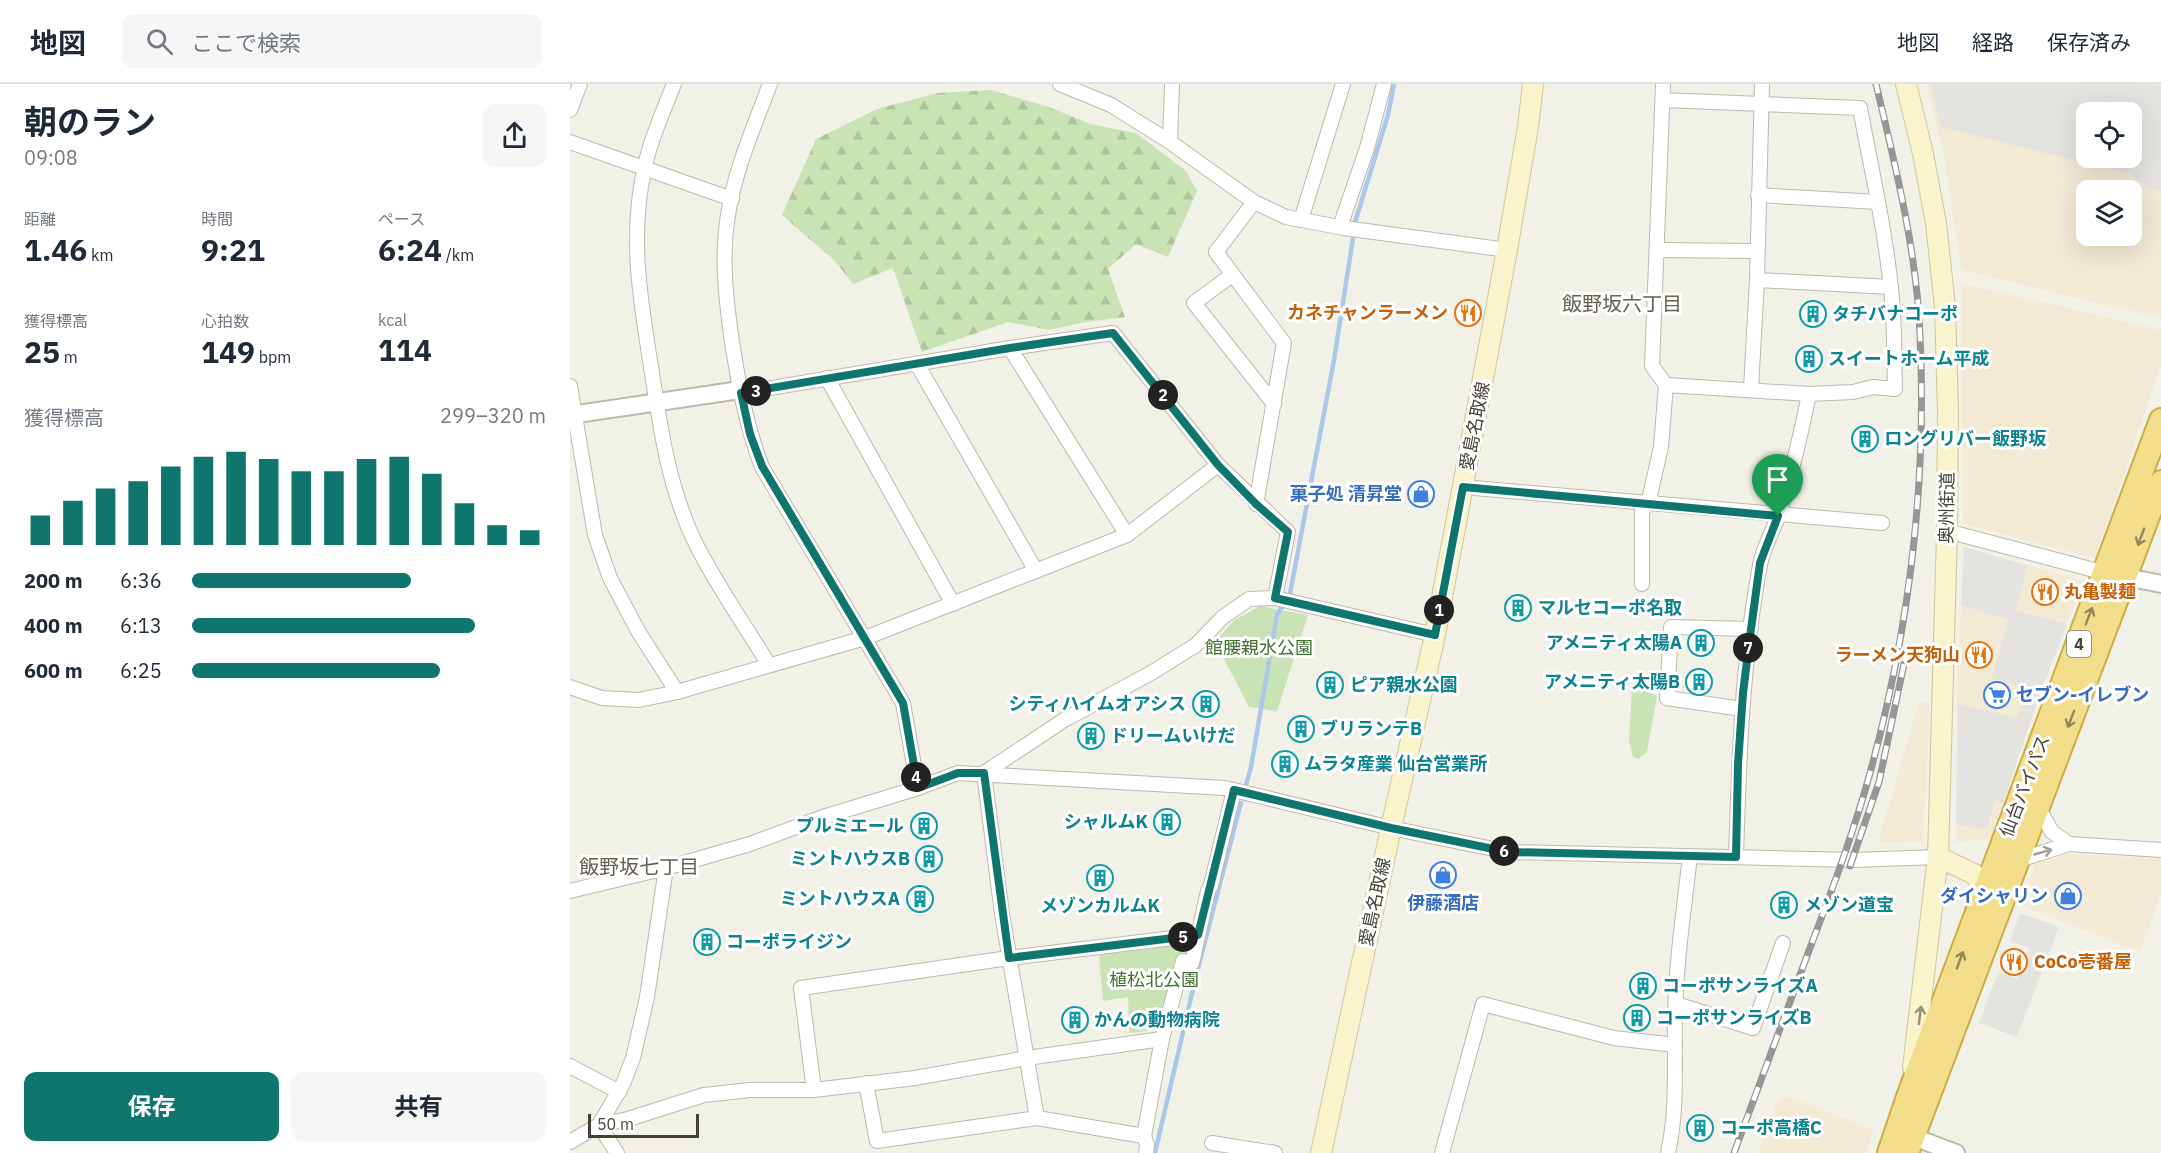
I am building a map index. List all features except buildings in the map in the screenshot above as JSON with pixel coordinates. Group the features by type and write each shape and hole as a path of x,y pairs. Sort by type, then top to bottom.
{"highway":[{"name":"仙台バイパス","path":"1889,1153 1906,1140 1989,883 2018,860 2038,807 2116,575 2161,420"},
{"name":"仙台バイパス","path":"1906,1140 1910,1094 1989,883 2116,575 2161,482"}],"main road":[{"name":"愛島名取線","path":"1321,1153 1435,635 1507,250 1533,84"},
{"name":"奥州街道","path":"1906,84 1923,154 1936,223 1945,307 1948,411 1938,857 1910,1094"},
{"path":"1938,857 1989,883"}],"street":[{"path":"570,110 580,84"},
{"path":"674,84 660,117 644,170 636,250 638,290 656,402 676,495 698,548 769,665"},
{"path":"770,84 740,164 728,213 724,249 725,282 740,391 750,434 762,466 903,703 918,788"},
{"path":"1060,84 1111,105 1170,142 1254,202 1286,217 1507,250"},
{"path":"1170,142 1172,84"},
{"path":"1301,220 1343,84"},
{"path":"1342,227 1384,84"},
{"path":"1642,572 1642,584 1642,511 1648,504 1661,447 1666,385 1652,366 1663,84"},
{"path":"1751,389 1757,280 1762,84"},
{"path":"1663,100 1860,108 1891,287 1895,389 1874,387 1853,392 1809,394 1666,385"},
{"path":"570,142 644,170 732,199"},
{"path":"1758,195 1878,202"},
{"path":"1254,202 1216,252 1284,344 1256,504"},
{"path":"1658,250 1757,251"},
{"path":"1232,275 1194,303 1274,404"},
{"path":"1757,280 1891,287"},
{"path":"572,415 1113,333 1218,465 1256,504 1288,532 1275,598"},
{"path":"1010,348 1127,535"},
{"path":"917,364 1036,571"},
{"path":"827,378 952,604"},
{"path":"570,386 572,415 595,535 610,578 638,632 677,692"},
{"path":"1736,857 1742,709 1760,563 1778,516 1800,443 1809,394"},
{"path":"570,687 602,698 639,700 677,692 865,638 1127,535 1218,465"},
{"path":"1463,487 1778,516 1882,523"},
{"path":"1947,531 2116,575 2161,584"},
{"path":"984,773 1064,720 1151,673 1196,645 1223,617 1249,599 1275,598 1435,635"},
{"path":"1742,709 1667,698 1671,627 1751,629"},
{"path":"571,887 666,868 750,844 958,773 1193,785 1234,790 1391,828 1508,852 1852,860 1938,857"},
{"path":"984,773 1009,958 1037,1118"},
{"path":"1146,1153 1147,1145 1143,1136 1162,1039 1183,961 1192,963 1234,790"},
{"path":"2038,807 2052,832 2069,844"},
{"path":"1989,883 2018,860 2069,844 2161,850"},
{"path":"1668,1153 1675,1094 1676,1004 1690,856"},
{"path":"599,1125 619,1092 633,1058 647,997 666,868"},
{"path":"814,1089 801,988 1009,958 1198,935"},
{"path":"1676,1004 1754,1028 1783,943"},
{"path":"1442,1153 1483,1004 1614,1038 1675,1045"},
{"path":"570,1142 599,1125 628,1119 704,1095 750,1090 814,1089 866,1083 1162,1039"},
{"path":"570,1066 619,1092"},
{"path":"866,1083 878,1141 1037,1118 1143,1136"},
{"path":"599,1125 617,1153"},
{"path":"1906,1140 1956,1153"},
{"path":"1212,1143 1275,1153"}],"shaded area":[{"path":"1926,84 2161,84 2161,318 1961,270 1944,156"},
{"path":"1930,84 2150,84 2161,87 2161,192 2150,189 2142,183 2142,180 2130,174 2106,168 2142,168 2142,102 2076,102 2076,161 1941,127"},
{"path":"1961,283 2161,330 2161,365 2095,558 1963,524"},
{"path":"1964,547 2083,581 2041,691 1991,839 1956,842 1958,669"},
{"path":"1964,547 2028,566 2015,611 2067,624 2041,691 1992,678 2008,620 1961,605"},
{"path":"2026,691 2039,696 2003,803 1995,801 1987,829 1956,825 1958,704 2017,718"},
{"path":"1919,701 1930,704 1923,842 1878,843"},
{"path":"2071,854 2161,859 2161,894 2140,952 2021,905 2035,864"},
{"path":"2020,913 2059,927 2017,1037 1979,1023 1998,972 2017,979 2029,948 2010,941"},
{"path":"1792,1097 1874,1130 1866,1153 1758,1153 1778,1099"}],"green space":[{"path":"991,90 1049,107 1090,124 1136,133 1186,171 1197,191 1168,257 1136,244 1108,269 1125,317 1049,330 1008,322 922,352 893,268 853,284 835,261 782,215 816,139 877,109 938,93"},
{"name":"館腰親水公園","path":"1260,606 1308,615 1277,711 1249,707 1215,642 1233,621"},
{"path":"1632,684 1657,696 1647,752 1638,759 1633,757 1629,741"},
{"name":"植松北公園","path":"1193,943 1174,1028 1129,1033 1128,997 1103,1001 1099,955"}],"waterway":[{"path":"1246,785 1277,615 1290,594 1334,360 1356,219 1388,115 1394,84"},
{"path":"1155,1153 1196,976 1241,803"}],"railway":[{"path":"1734,1153 1849,842 1884,719 1905,611 1918,501 1921,445 1920,335 1910,240 1876,84"},
{"path":"1850,866 1879,782 1904,664"}],"place":[{"name":"カネチャンラーメン","path":"1468,313"},
{"name":"タチバナコーポ","path":"1813,314"},
{"name":"スイートホーム平成","path":"1809,359"},
{"name":"ロングリバー飯野坂","path":"1865,439"},
{"name":"菓子処 清昇堂","path":"1421,494"},
{"name":"丸亀製麺","path":"2045,592"},
{"name":"マルセコーポ名取","path":"1518,608"},
{"name":"アメニティ太陽A","path":"1701,643"},
{"name":"ラーメン天狗山","path":"1979,655"},
{"name":"アメニティ太陽B","path":"1699,682"},
{"name":"ピア親水公園","path":"1330,685"},
{"name":"セブン-イレブン","path":"1997,695"},
{"name":"シティハイムオアシス","path":"1206,704"},
{"name":"ブリランテB","path":"1301,729"},
{"name":"ドリームいけだ","path":"1091,736"},
{"name":"ムラタ産業 仙台営業所","path":"1285,764"},
{"name":"シャルムK","path":"1167,822"},
{"name":"プルミエール","path":"924,826"},
{"name":"ミントハウスB","path":"929,859"},
{"name":"伊藤酒店","path":"1443,875"},
{"name":"メゾンカルムK","path":"1100,878"},
{"name":"ダイシャリン","path":"2068,896"},
{"name":"ミントハウスA","path":"920,899"},
{"name":"メゾン道宝","path":"1784,905"},
{"name":"コーポライジン","path":"707,942"},
{"name":"CoCo壱番屋","path":"2014,962"},
{"name":"コーポサンライズA","path":"1643,986"},
{"name":"コーポサンライズB","path":"1637,1018"},
{"name":"かんの動物病院","path":"1075,1020"},
{"name":"コーポ高橋C","path":"1700,1128"}],"district":[{"name":"飯野坂六丁目","path":"1622,304"},
{"name":"飯野坂七丁目","path":"639,867"}],"route":[{"path":"1113,333 1218,465 1256,504 1288,532 1275,598 1435,635 1463,487 1778,516 1760,563 1743,693 1738,764 1736,857 1508,852 1391,828 1234,790 1198,935 1009,958 984,773 958,773 918,788 903,703 762,466 750,434 741,393 1113,333"}]}
